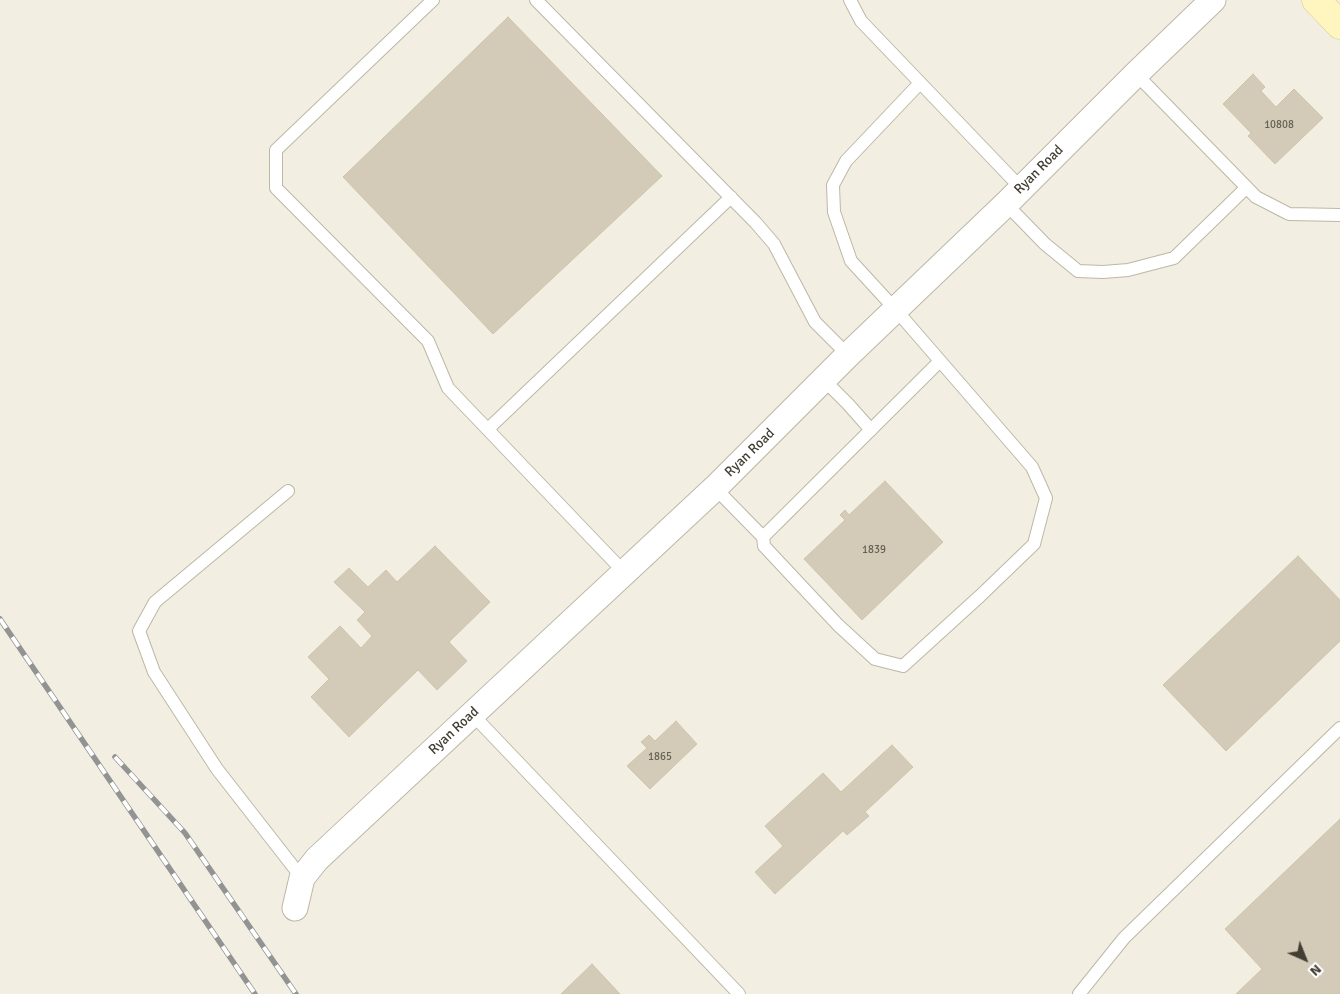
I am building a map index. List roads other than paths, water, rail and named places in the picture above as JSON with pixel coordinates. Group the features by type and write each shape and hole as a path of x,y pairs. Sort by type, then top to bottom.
{"street":[{"name":"Ryan Road","path":"295,908 302,878 317,859 714,488 1213,0"},
{"path":"1316,0 1340,25"}],"lane":[{"path":"433,0 276,150 276,188 428,341 448,388 624,572"},
{"path":"536,0 756,223 774,244 815,322 848,355"},
{"path":"850,0 861,21 920,82 1014,196 1045,244 1078,272 1128,270 1174,258 1246,188"},
{"path":"1136,74 1256,198 1289,214 1340,215"},
{"path":"714,488 763,537 764,546 838,625 875,659 903,666 1034,544 1046,498 1032,466 851,261 834,212 833,185 846,161 920,82"},
{"path":"488,429 731,197"},
{"path":"763,537 940,361"},
{"path":"824,380 871,430"},
{"path":"288,491 155,602 139,630 154,672 217,769 302,878"},
{"path":"472,714 739,994"},
{"path":"1079,994 1124,938 1340,728"}],"railway":[{"path":"0,619 255,994"},
{"path":"115,757 185,833 296,994"}]}
